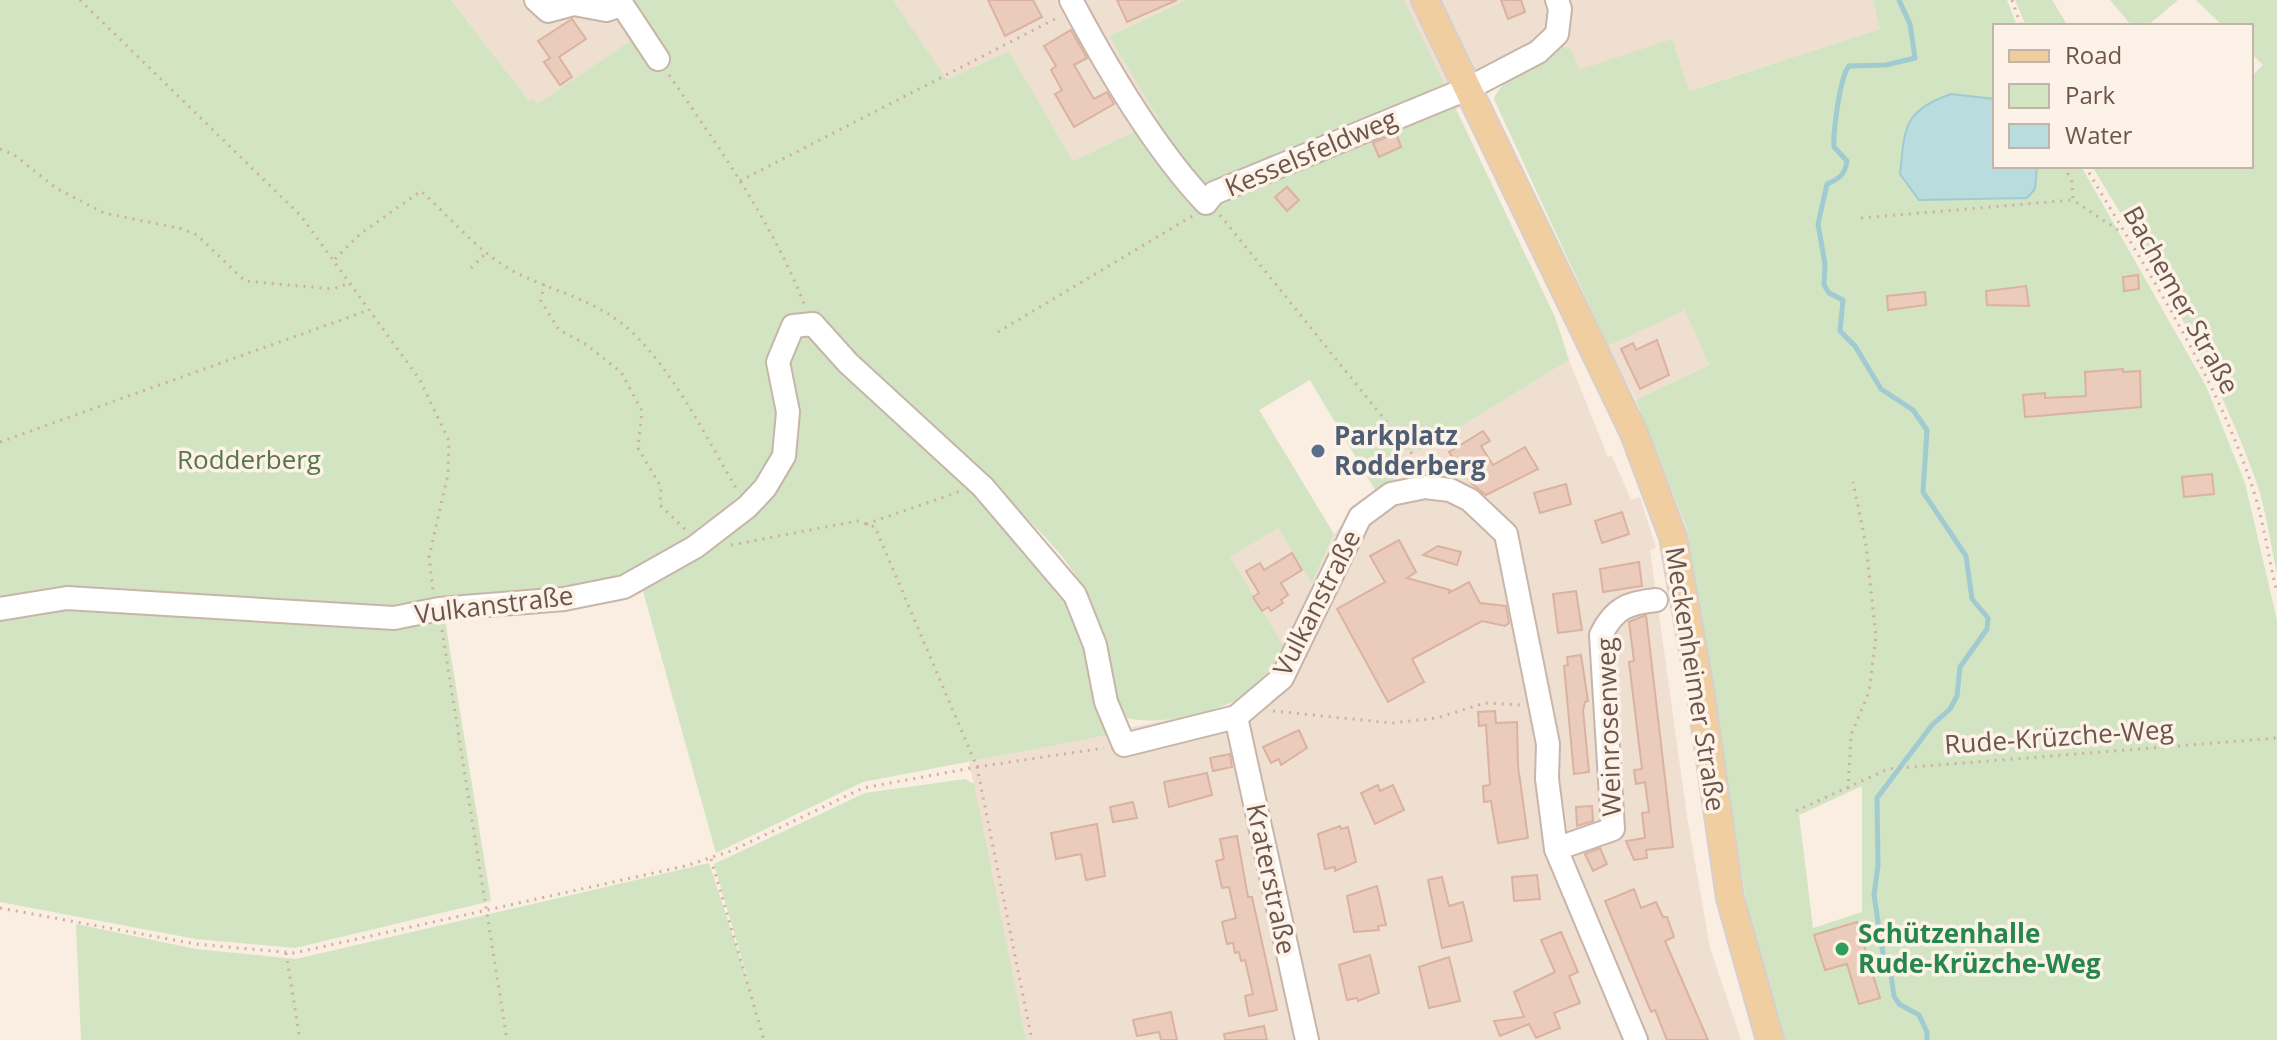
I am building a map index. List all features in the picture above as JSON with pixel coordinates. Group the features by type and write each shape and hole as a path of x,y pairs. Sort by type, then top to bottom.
{"main road":[{"name":"Meckenheimer Straße","path":"1425,0 1633,431 1673,537 1730,898 1770,1040"}],"street":[{"path":"536,0 548,11 574,4 606,10 620,2 658,59"},
{"name":"Kesselsfeldweg","path":"1074,5 1159,145 1180,175 1206,203 1214,193 1469,88 1538,52 1557,34 1560,9 1557,0"},
{"path":"813,324 867,382 983,487 1075,595 1095,645 1106,702 1124,745"},
{"name":"Vulkanstraße","path":"0,609 67,598 394,618 439,609 511,605 624,587 695,547 747,507 765,488 784,456 788,412 778,362 793,326 813,324"},
{"name":"Vulkanstraße","path":"1124,745 1243,712 1282,678 1360,517 1391,494 1425,487 1450,490 1470,500 1506,534 1548,744 1547,779 1556,849 1636,1040"},
{"name":"Weinrosenweg","path":"1556,849 1613,829 1601,635 1608,619 1620,608 1656,600"},
{"name":"Kraterstraße","path":"1243,712 1307,1040"}],"path":[{"path":"80,0 301,216 420,380 449,441 448,474 429,557 507,1040"},
{"path":"2012,0 2020,24"},
{"path":"740,181 1074,5"},
{"path":"658,59 732,167 790,268 813,324"},
{"path":"0,149 13,154 56,188 104,213 183,229 197,235 245,281 333,289 349,283"},
{"path":"2065,168 2072,182 2073,200"},
{"name":"Bachemer Straße","path":"2086,168 2168,301 2212,385 2251,482 2277,593"},
{"path":"335,259 360,234 421,191 510,270 580,297 635,335 679,391 747,507"},
{"path":"1861,218 2073,200 2124,234"},
{"path":"998,332 1118,258 1194,216 1206,203 1230,226 1418,461 1425,487"},
{"path":"471,268 487,252"},
{"path":"544,284 541,301 559,330 584,343 621,372 642,411 638,448 661,487 660,505 693,537 695,547 704,550 773,539 857,521 875,527 977,767 1032,1040"},
{"path":"0,442 370,310"},
{"path":"1848,789 1851,735 1869,692 1876,636 1866,545 1853,482"},
{"path":"866,524 909,506 983,487"},
{"path":"1243,712 1392,723 1437,718 1485,703 1505,704"},
{"name":"Rude-Krüzche-Weg","path":"1796,811 1888,769 2277,738"},
{"path":"0,908 196,944 286,953 711,859 863,788 1124,745"},
{"path":"711,859 764,1040"},
{"path":"286,953 300,1040"}],"shaded area":[{"path":"451,0 630,0 648,29 533,107"},
{"path":"893,0 1186,0 1109,36 1160,120 1073,161 1009,51 947,81"},
{"path":"1403,0 1873,0 1880,29 1688,91 1579,70 1557,46 1456,110"},
{"path":"1685,309 1709,365 1636,400 1608,346"},
{"path":"1569,360 1608,457 1612,456 1631,500 1640,497 1656,548 1650,550 1687,816 1710,948 1741,1040 1026,1040 969,762 1231,706 1284,647 1229,557 1278,528 1313,582 1334,534 1361,501 1393,484 1405,450 1422,450"}],"green space":[{"name":"Rodderberg","path":"0,0 451,0 529,101 533,99 537,104 648,29 630,0 893,0 947,80 1009,51 1073,161 1159,120 1109,36 1186,0 1404,0 1555,317 1569,360 1422,450 1405,450 1393,484 1377,493 1310,380 1259,410 1334,534 1312,583 1278,528 1230,557 1284,647 1261,685 1249,694 1215,709 1156,720 1124,717 1105,639 1085,591 1059,552 989,483 976,491 1069,597 1112,734 863,782 716,853 641,584 444,614 491,901 295,948 196,939 0,902"},
{"path":"1873,0 2007,0 2016,24 1993,24 1993,168 2082,168 2206,386 2245,483 2277,620 2277,1040 1785,1040 1752,938 1687,529 1636,400 1709,365 1685,310 1608,346 1494,99 1505,82 1526,63 1550,49 1568,48 1579,70 1672,39 1689,91 1880,29","holes":["1862,786 1862,912 1813,928 1799,815"]},
{"path":"2015,0 2052,0 2067,24 2025,24"},
{"path":"2110,0 2178,0 2149,24 2130,24"},
{"path":"2196,0 2277,0 2277,573 2259,489 2221,396 2181,318 2093,168 2253,168 2253,75 2263,65 2253,55 2253,24 2221,24"},
{"path":"965,779 974,784 1026,1040 81,1040 76,924 196,949 296,959 709,863 751,991 714,864 865,793"}],"water":[{"path":"1951,94 1993,99 1993,168 2037,168 2035,189 2027,198 1919,200 1900,174 1903,144 1915,114 1935,100"}],"building":[{"path":"988,0 1033,0 1042,17 1005,36"},
{"path":"1117,0 1177,0 1127,22"},
{"path":"1501,0 1521,0 1525,12 1508,19"},
{"path":"572,19 586,39 559,57 572,77 560,85 544,62 550,58 538,41"},
{"path":"1071,30 1087,58 1074,65 1094,99 1107,92 1114,104 1074,127 1055,94 1062,90 1051,70 1056,66 1044,46"},
{"path":"1396,133 1401,147 1379,157 1373,143"},
{"path":"1287,187 1299,200 1287,211 1275,197"},
{"path":"2138,275 2139,289 2124,291 2123,277"},
{"path":"2026,286 2029,306 1987,305 1986,291"},
{"path":"1925,292 1926,305 1888,310 1887,296"},
{"path":"1657,340 1669,375 1640,389 1621,349 1633,343 1636,350"},
{"path":"2123,369 2123,372 2140,371 2141,407 2025,417 2023,395 2045,393 2045,398 2086,396 2085,372"},
{"path":"1483,431 1490,441 1481,446 1493,465 1525,447 1538,469 1486,495 1472,484 1449,452"},
{"path":"2212,474 2214,494 2184,497 2182,477"},
{"path":"1566,484 1571,504 1540,513 1534,493"},
{"path":"1622,512 1629,534 1602,543 1595,521"},
{"path":"1399,540 1416,572 1407,578 1450,590 1449,593 1469,582 1480,603 1506,606 1509,623 1505,626 1482,621 1412,659 1424,682 1388,702 1337,609 1385,582 1370,556"},
{"path":"1438,546 1461,552 1457,565 1423,555"},
{"path":"1292,553 1302,570 1281,583 1288,595 1281,600 1283,603 1271,611 1268,607 1262,611 1253,597 1259,593 1246,571 1260,563 1264,570"},
{"path":"1639,562 1642,586 1603,592 1600,569"},
{"path":"1576,591 1582,630 1558,633 1553,594"},
{"path":"1646,615 1673,847 1646,850 1647,858 1634,860 1626,841 1645,838 1642,813 1649,812 1645,782 1636,784 1634,770 1642,769 1629,662 1634,661 1629,622"},
{"path":"1581,655 1588,701 1583,710 1589,772 1574,774 1564,666 1568,665 1567,657"},
{"path":"1495,711 1496,723 1517,722 1518,766 1528,838 1498,843 1491,801 1484,802 1483,786 1490,785 1486,725 1479,726 1478,712"},
{"path":"1299,730 1307,748 1281,765 1279,759 1271,763 1263,747"},
{"path":"1230,754 1232,767 1213,771 1210,758"},
{"path":"1207,773 1212,795 1169,807 1164,782"},
{"path":"1378,785 1380,791 1393,785 1404,810 1375,824 1361,793"},
{"path":"1133,802 1137,818 1113,822 1110,807"},
{"path":"1592,806 1593,821 1577,826 1576,807"},
{"path":"1097,824 1105,876 1086,880 1081,854 1056,859 1051,833"},
{"path":"1340,826 1341,829 1348,827 1356,862 1335,871 1335,867 1325,869 1318,834"},
{"path":"1237,836 1248,897 1252,897 1277,1010 1249,1016 1245,996 1253,994 1245,960 1241,961 1239,952 1235,953 1233,943 1227,944 1222,922 1236,918 1229,887 1222,888 1216,861 1224,859 1220,839"},
{"path":"1600,848 1607,864 1593,871 1585,854"},
{"path":"1537,875 1540,899 1514,901 1512,877"},
{"path":"1442,877 1449,906 1463,902 1472,941 1442,948 1428,880"},
{"path":"1377,886 1386,925 1378,926 1379,930 1354,932 1347,896"},
{"path":"1634,889 1641,908 1656,902 1663,917 1667,917 1674,937 1665,941 1708,1040 1667,1040 1655,1010 1651,1012 1605,901"},
{"name":"Schützenhalle Rude-Krüzche-Weg","path":"1857,922 1880,998 1859,1004 1847,964 1825,970 1814,935"},
{"path":"1561,932 1578,972 1569,976 1580,1003 1554,1013 1560,1028 1536,1038 1529,1024 1500,1036 1494,1021 1524,1017 1514,992 1555,972 1541,940"},
{"path":"1370,955 1379,993 1358,1001 1357,998 1347,1000 1339,965"},
{"path":"1449,957 1460,1001 1429,1008 1419,967"},
{"path":"1171,1012 1177,1040 1161,1040 1159,1032 1137,1036 1133,1020"},
{"path":"1264,1026 1267,1040 1225,1040 1224,1034"}],"waterway":[{"path":"1899,0 1910,24 1915,58 1886,65 1849,66 1840,92 1834,140 1834,147 1847,161 1841,176 1827,184 1818,224 1825,264 1824,285 1829,293 1843,300 1840,331 1855,346 1881,389 1913,410 1927,430 1923,492 1966,556 1972,599 1988,618 1987,629 1960,667 1957,696 1950,709 1932,725 1877,798 1878,866 1874,895 1883,954 1891,975 1894,996 1899,1004 1919,1015 1927,1032 1927,1040"}],"place":[{"name":"Parkplatz Rodderberg","path":"1318,451"},
{"name":"Schützenhalle Rude-Krüzche-Weg","path":"1842,949"}]}
